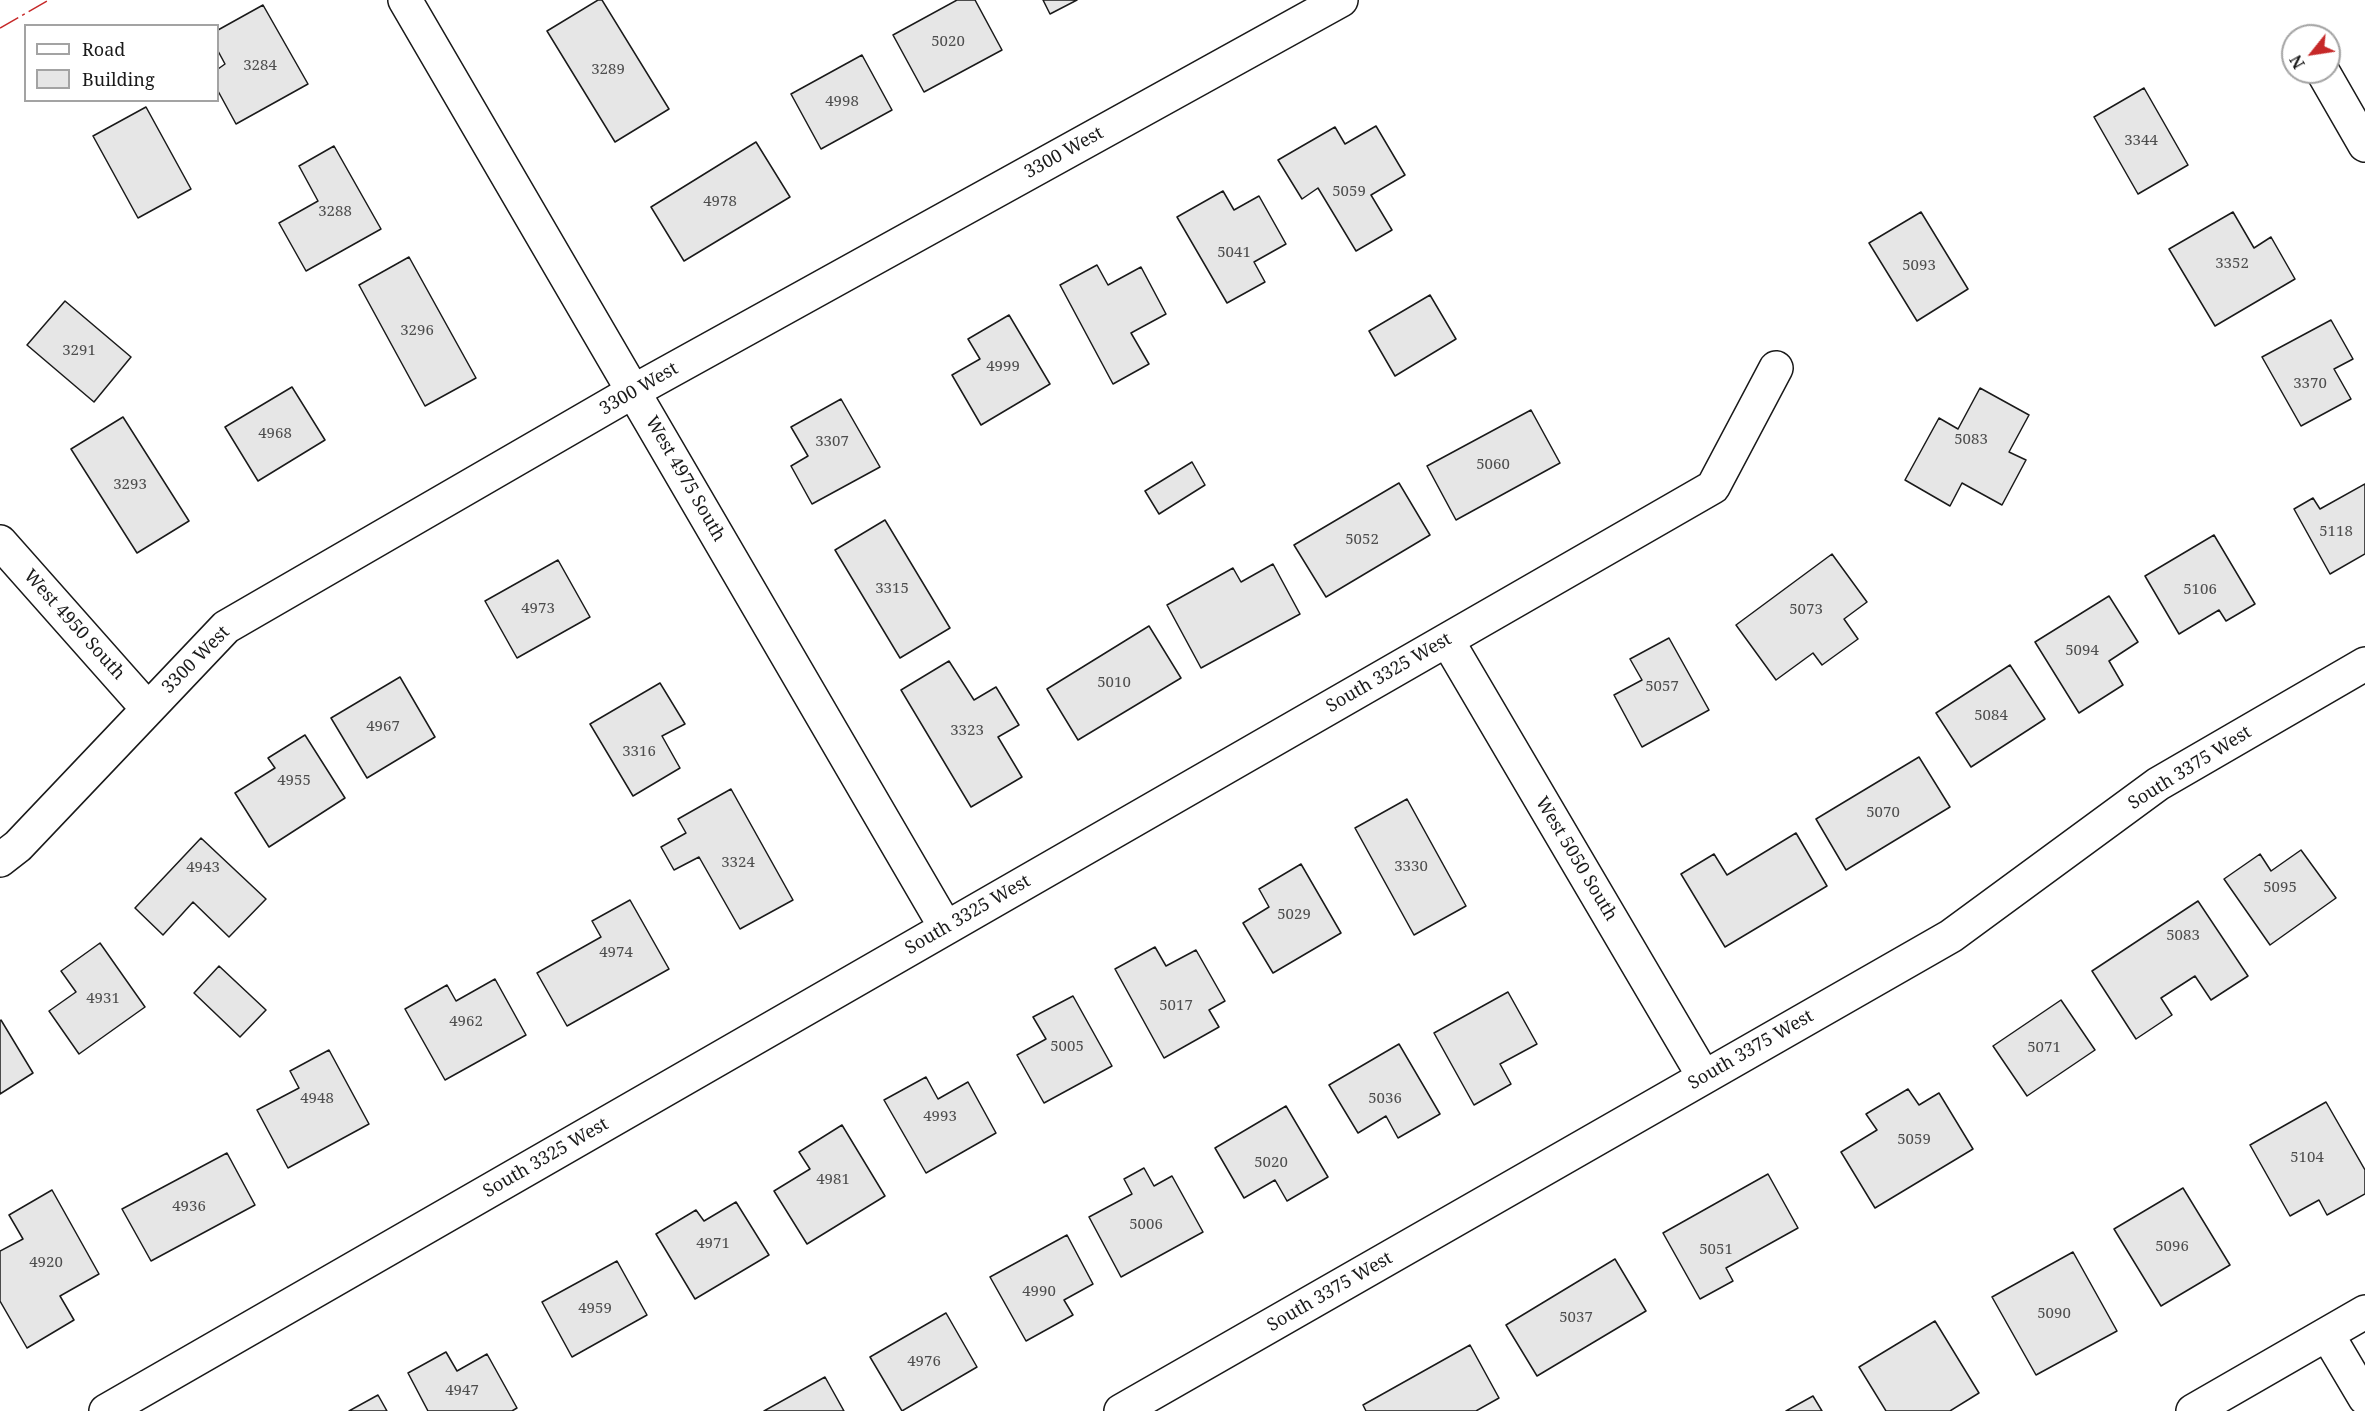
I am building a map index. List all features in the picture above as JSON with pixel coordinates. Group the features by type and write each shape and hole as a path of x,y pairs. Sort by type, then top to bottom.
{"street":[{"name":"West 4975 South","path":"405,0 946,928"},
{"name":"3300 West","path":"0,860 18,846 226,627 634,391 1341,0"},
{"path":"2330,84 2365,145"},
{"name":"South 3325 West","path":"106,1411 1713,487 1776,368"},
{"name":"West 4950 South","path":"0,542 148,709"},
{"name":"West 5050 South","path":"1446,640 1704,1077"},
{"name":"South 3375 West","path":"1121,1411 1951,936 2158,784 2365,664"},
{"path":"2193,1411 2365,1312"},
{"path":"2327,1334 2365,1398"}],"building":[{"path":"598,0 602,0 669,109 615,142 547,31"},
{"path":"957,0 975,0 1002,50 924,92 893,35"},
{"path":"1043,0 1077,0 1050,14"},
{"path":"263,5 308,84 236,124 219,93 219,68 225,64 219,53 219,29"},
{"path":"862,55 892,110 821,149 791,94"},
{"path":"2144,88 2188,165 2138,194 2094,117"},
{"path":"146,107 191,189 138,218 93,136"},
{"path":"1376,126 1405,175 1371,195 1392,230 1356,251 1318,188 1302,199 1278,160 1335,127 1345,144"},
{"path":"756,142 790,197 684,261 651,207"},
{"path":"334,146 381,229 306,271 279,223 318,201 299,166"},
{"path":"1223,191 1234,210 1259,196 1286,244 1254,262 1265,282 1227,303 1177,217"},
{"path":"1921,212 1968,289 1917,321 1869,243"},
{"path":"2233,212 2254,248 2271,237 2295,279 2215,326 2169,249"},
{"path":"409,257 476,378 425,406 359,285"},
{"path":"1097,265 1108,285 1141,267 1166,314 1131,333 1149,364 1113,384 1060,285"},
{"path":"1430,295 1456,339 1395,376 1369,331"},
{"path":"65,301 131,357 94,402 27,345"},
{"path":"1009,315 1050,384 981,425 952,375 980,359 968,339"},
{"path":"2331,320 2353,359 2334,369 2351,399 2301,426 2262,357"},
{"path":"292,387 325,440 258,481 225,427"},
{"path":"1980,388 2029,415 2009,452 2026,460 2002,505 1962,483 1950,506 1905,480 1939,418 1958,429"},
{"path":"841,399 880,467 812,504 791,466 808,456 791,427"},
{"path":"1531,410 1560,463 1456,520 1427,466"},
{"path":"123,417 189,521 137,553 71,449"},
{"path":"1192,462 1205,485 1159,514 1145,491"},
{"path":"1399,483 1430,535 1326,597 1294,545"},
{"path":"2365,484 2365,554 2330,574 2294,509 2313,498 2320,509"},
{"path":"885,520 950,628 900,658 835,550"},
{"path":"2214,535 2255,604 2226,621 2219,610 2179,634 2145,576"},
{"path":"1832,554 1867,602 1844,619 1858,639 1822,665 1813,653 1776,680 1736,625"},
{"path":"558,560 590,617 517,658 485,601"},
{"path":"1273,564 1300,614 1201,668 1167,605 1233,568 1241,582"},
{"path":"2109,596 2138,642 2109,661 2123,685 2079,713 2035,642"},
{"path":"1149,626 1181,678 1078,740 1047,689"},
{"path":"1669,638 1709,710 1642,747 1614,695 1642,680 1630,659"},
{"path":"949,661 974,700 996,687 1019,725 998,737 1022,777 971,807 901,690"},
{"path":"2010,665 2045,719 1971,767 1936,713"},
{"path":"400,677 435,737 367,778 331,718"},
{"path":"660,683 685,724 662,736 680,768 633,796 590,724"},
{"path":"305,735 345,798 269,847 235,793 275,768 268,758"},
{"path":"1919,757 1950,807 1846,870 1816,819"},
{"path":"731,789 793,900 740,929 699,857 674,870 661,847 686,833 678,819"},
{"path":"1407,799 1466,906 1414,935 1355,828"},
{"path":"1796,833 1827,886 1725,947 1681,874 1714,854 1727,875"},
{"path":"201,838 266,899 229,937 193,902 163,935 135,908"},
{"path":"2301,850 2336,898 2270,945 2224,879 2260,854 2271,871"},
{"path":"1301,864 1341,933 1273,973 1243,923 1269,907 1259,889"},
{"path":"630,900 669,969 567,1026 537,973 601,937 592,921"},
{"path":"2198,901 2248,976 2211,1000 2195,976 2161,998 2172,1015 2136,1039 2092,971"},
{"path":"100,943 145,1007 79,1054 49,1011 76,992 61,971"},
{"path":"1155,947 1166,966 1196,950 1225,1001 1209,1010 1219,1027 1164,1058 1115,969"},
{"path":"219,966 266,1010 240,1037 194,993"},
{"path":"495,979 526,1035 445,1080 405,1009 447,985 456,1001"},
{"path":"1508,992 1537,1044 1500,1064 1511,1084 1474,1105 1434,1033"},
{"path":"1073,996 1112,1066 1044,1103 1017,1055 1046,1039 1033,1017"},
{"path":"2061,1000 2095,1050 2027,1096 1993,1046"},
{"path":"0,1021 33,1073 0,1094"},
{"path":"1399,1044 1440,1114 1398,1138 1386,1116 1358,1133 1329,1085"},
{"path":"329,1050 369,1124 288,1168 257,1110 299,1088 290,1071"},
{"path":"926,1077 938,1099 968,1082 996,1133 926,1173 884,1100"},
{"path":"1908,1089 1919,1105 1939,1093 1973,1149 1875,1208 1841,1152 1877,1130 1866,1114"},
{"path":"2326,1102 2365,1170 2365,1194 2327,1215 2319,1200 2290,1216 2250,1145"},
{"path":"1286,1106 1328,1177 1287,1201 1275,1180 1244,1198 1215,1148"},
{"path":"842,1125 885,1196 807,1244 774,1191 810,1169 799,1152"},
{"path":"227,1153 255,1205 151,1261 122,1209"},
{"path":"1144,1168 1154,1186 1172,1176 1203,1232 1121,1277 1089,1217 1132,1194 1124,1179"},
{"path":"1768,1174 1798,1228 1726,1268 1733,1281 1700,1299 1663,1233"},
{"path":"2183,1188 2230,1265 2161,1306 2114,1229"},
{"path":"52,1190 99,1274 60,1296 74,1320 27,1348 0,1301 0,1251 23,1239 9,1215"},
{"path":"736,1202 769,1255 695,1299 656,1234 696,1210 704,1221"},
{"path":"1067,1235 1093,1284 1064,1300 1073,1315 1026,1341 990,1277"},
{"path":"2073,1252 2117,1331 2036,1375 1992,1297"},
{"path":"1615,1259 1646,1311 1537,1376 1506,1325"},
{"path":"617,1261 647,1315 572,1357 542,1302"},
{"path":"946,1313 977,1367 902,1411 870,1357"},
{"path":"1935,1321 1979,1393 1950,1411 1886,1411 1859,1367"},
{"path":"1470,1345 1499,1398 1476,1411 1366,1411 1363,1405"},
{"path":"446,1352 457,1371 487,1354 517,1408 512,1411 428,1411 408,1373"},
{"path":"825,1377 844,1411 764,1411"},
{"path":"378,1395 387,1411 349,1411"},
{"path":"1813,1396 1822,1411 1786,1411"}],"power":[{"path":"0,28 49,0"}]}
